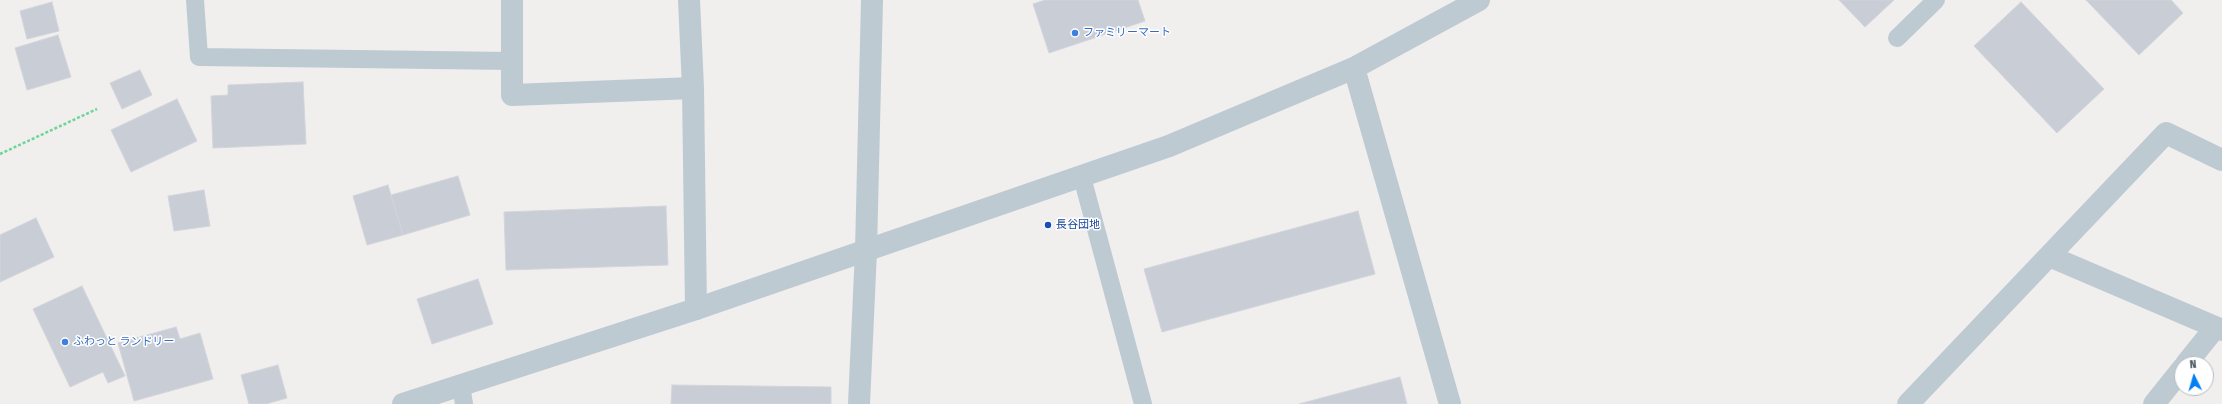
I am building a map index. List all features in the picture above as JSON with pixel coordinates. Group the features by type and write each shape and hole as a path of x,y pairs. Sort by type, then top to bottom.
{"street":[{"path":"512,0 512,95 693,88"},
{"path":"689,0 693,88 696,309"},
{"path":"858,404 866,251 872,0"},
{"path":"403,404 462,395 696,309 1169,146 1354,68 1479,0"},
{"path":"1354,68 1450,404"},
{"path":"1908,404 2166,134 2222,160"},
{"path":"2049,256 2219,329 2194,356"},
{"path":"2154,404 2174,379"}],"lane":[{"path":"195,0 199,57 512,61"},
{"path":"1897,38 1936,0"},
{"path":"1082,177 1143,404"}],"path":[{"path":"0,154 97,109"}],"building":[{"path":"1045,0 1138,0 1145,21 1049,53 1033,4"},
{"path":"1839,0 1894,0 1865,27"},
{"path":"2086,0 2171,0 2183,13 2139,55"},
{"path":"52,2 59,31 27,39 20,11"},
{"path":"2021,2 2104,89 2057,133 1974,46"},
{"path":"58,35 71,77 27,90 15,48"},
{"path":"140,70 152,95 122,109 110,83"},
{"path":"303,82 306,144 213,148 211,96 228,95 228,85"},
{"path":"177,99 197,141 131,172 111,130"},
{"path":"458,176 470,215 403,235 391,195"},
{"path":"388,185 403,235 367,245 353,196"},
{"path":"204,190 210,226 174,231 168,196"},
{"path":"666,206 668,265 506,270 504,212"},
{"path":"1358,211 1375,274 1162,332 1144,269"},
{"path":"36,218 54,257 0,282 0,235"},
{"path":"478,279 493,324 432,344 417,299"},
{"path":"82,286 125,376 108,383 103,372 70,387 33,309"},
{"path":"176,327 180,339 200,333 213,379 134,401 118,343"},
{"path":"278,365 287,398 266,404 249,404 241,375"},
{"path":"1400,377 1407,404 1299,404"},
{"path":"672,385 831,387 831,404 671,404"}],"place":[{"name":"ファミリーマート","path":"1075,33"},
{"name":"長谷団地","path":"1048,225"},
{"name":"ふわっと ランドリー","path":"65,342"}]}
